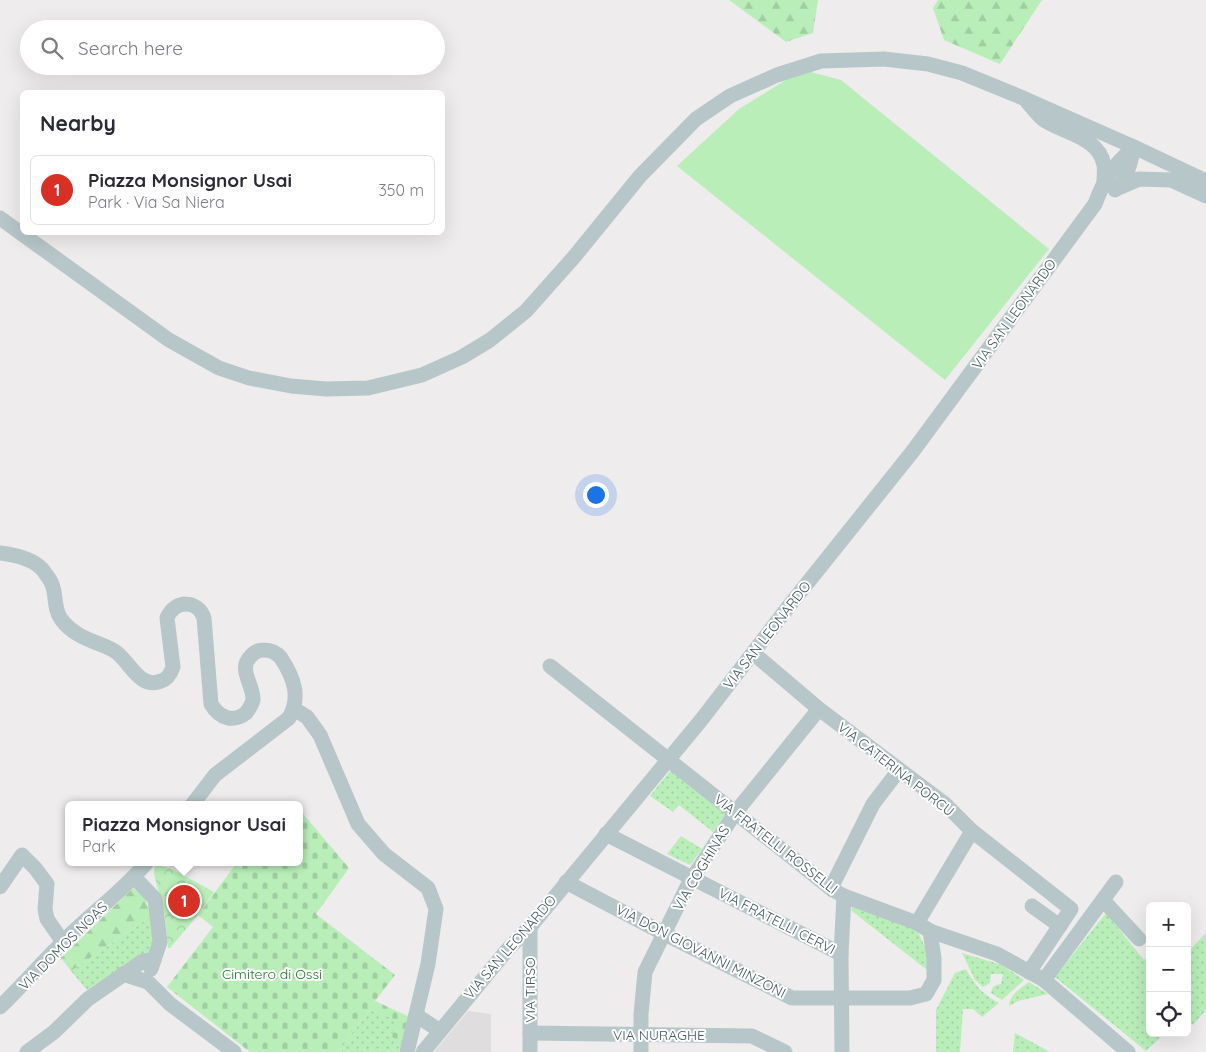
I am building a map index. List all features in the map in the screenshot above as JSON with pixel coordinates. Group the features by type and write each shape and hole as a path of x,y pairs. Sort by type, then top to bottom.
{"street":[{"path":"24,235 169,340 219,368 249,378 326,390 368,388 422,375 462,357 490,340 526,311 574,257 640,176 696,119 738,92 821,61 884,59 928,64 962,73 1134,147 1206,181"},
{"path":"1023,98 1043,119 1075,134 1088,142 1099,153 1104,165 1104,181"},
{"name":"VIA SAN LEONARDO","path":"423,1052 642,792 913,451 1095,204 1104,181 1114,165 1134,147"},
{"name":"VIA SAN LEONARDO","path":"1095,204 1118,188 1129,169 1134,147"},
{"path":"1118,188 1139,179 1171,180 1206,196"},
{"path":"0,218 20,232"},
{"path":"0,553 19,556 41,567 52,583 59,617 82,637 116,652 144,680 150,682 162,681 172,672 173,662 167,618 175,607 187,603 197,607 204,618 211,704 216,712 230,718 236,718 247,711 253,700 245,670 246,664 252,655 260,650 265,650 275,653 282,659 296,690 294,709 289,718 215,775 195,801"},
{"name":"VIA CATERINA PORCU","path":"753,653 819,709 945,804 972,831 1071,909 1029,972"},
{"name":"VIA FRATELLI ROSSELLI","path":"550,666 838,893 917,923 930,932 998,954 1044,980 1128,1052"},
{"path":"294,709 308,717 320,735 358,824 384,854 428,888 436,910 430,957 407,1052"},
{"name":"VIA COGHINAS","path":"641,1052 640,1014 645,972 692,877 735,813 819,709"},
{"path":"842,1052 838,893 833,884 873,804 899,770"},
{"path":"917,923 972,831"},
{"name":"VIA FRATELLI CERVI","path":"606,834 841,954"},
{"path":"0,887 22,855 47,884 45,909 47,919 64,942"},
{"name":"VIA DOMOS NOAS","path":"0,1007 26,983 64,942 135,878 145,866"},
{"path":"148,982 160,942 149,866"},
{"path":"135,878 155,899"},
{"name":"VIA DON GIOVANNI MINZONI","path":"566,882 792,998 910,998 926,994 934,980 934,958 930,932"},
{"path":"1044,980 1116,882"},
{"path":"1103,900 1140,939"},
{"path":"1032,906 1060,926"},
{"name":"VIA TIRSO","path":"530,927 530,1052"},
{"path":"27,1052 54,1032 88,998 143,961 154,960"},
{"path":"123,974 148,982 170,1004 234,1052"},
{"path":"416,1015 440,1031"},
{"name":"VIA NURAGHE","path":"530,1033 752,1036 785,1052"}],"shaded area":[{"path":"468,1011 491,1014 491,1052 434,1052"}],"green space":[{"path":"729,0 818,0 813,33 786,42"},
{"path":"938,0 1042,0 1000,64 944,40 933,8"},
{"path":"811,72 841,80 1049,249 945,380 677,166 739,109 786,80"},
{"path":"672,769 726,813 713,832 679,805 673,812 650,796"},
{"name":"Cimitero di Ossi","path":"303,814 349,868 316,914 395,975 375,1001 410,1017 403,1041 391,1037 397,1021 370,1009 338,1052 250,1052 167,987 213,927 198,915 235,866 241,868 242,866 303,866"},
{"path":"681,836 702,849 690,865 667,854"},
{"path":"155,866 172,869 214,892 198,915 170,948 168,948 165,916 154,874"},
{"path":"133,888 145,898 151,916 71,971 61,958"},
{"path":"853,907 917,930 931,959 927,970 852,911"},
{"path":"1106,913 1144,960 1146,959 1146,1037 1161,1037 1146,1051 1055,977"},
{"path":"151,916 153,943 150,952 145,957 130,963 87,990 71,971"},
{"path":"1206,933 1206,1010 1193,1025 1191,1023 1191,949"},
{"path":"962,953 1002,965 1024,980 1002,1000 991,993 994,986 1001,984 1003,974 991,974 990,983 983,987 975,980"},
{"path":"966,969 980,989 999,1003 982,1017 973,1009 963,1009 960,1052 936,1052 936,1010 955,973"},
{"path":"1029,982 1048,994 1018,1001 1009,1006 1013,995"},
{"path":"370,1009 398,1021 403,1041 399,1052 338,1052"},
{"path":"1015,1033 1050,1052 1013,1052"}],"place":[{"name":"Piazza Monsignor Usai","path":"184,901"}]}
